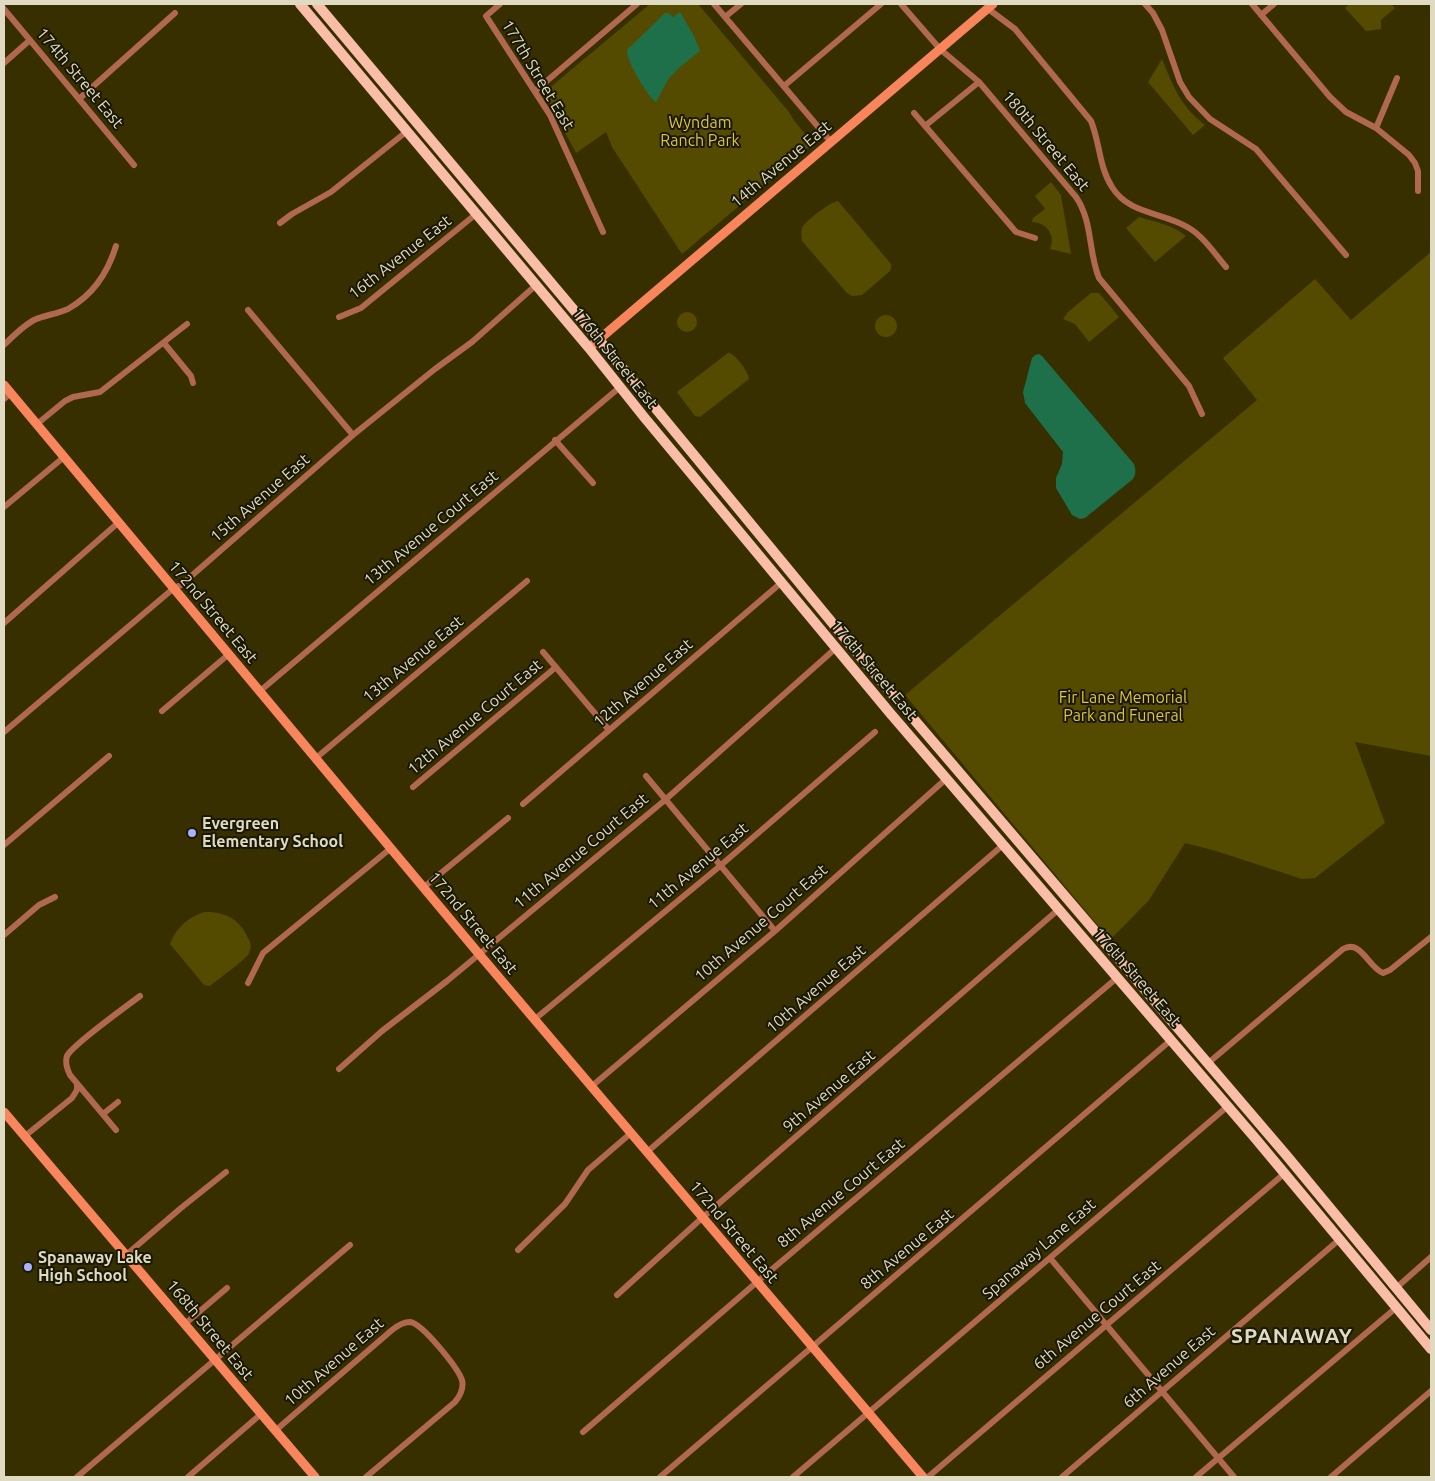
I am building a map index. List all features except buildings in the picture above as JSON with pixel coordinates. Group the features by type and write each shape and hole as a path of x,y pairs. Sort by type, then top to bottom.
{"main road":[{"name":"176th Street East","path":"300,4 946,779 1118,976 1122,984 1285,1172 1431,1349"},
{"path":"308,4 320,7"},
{"name":"176th Street East","path":"320,7 890,691 1287,1156 1431,1330"},
{"path":"438,170 448,160"},
{"path":"620,387 624,386 629,389 678,445 690,452"},
{"path":"836,648 846,650 877,686 890,691"},
{"path":"1118,976 1126,979 1153,1010 1164,1013"},
{"path":"1171,1040 1180,1041 1206,1073 1220,1078"},
{"path":"1340,1239 1349,1241 1389,1288 1396,1288"}],"street":[{"name":"177th Street East","path":"500,4 486,16 557,128 603,232"},
{"path":"535,91 637,4"},
{"path":"714,4 831,142"},
{"path":"725,17 741,4"},
{"path":"784,86 881,4"},
{"name":"180th Street East","path":"901,4 940,49 979,82 1082,205 1089,224 1094,261 1099,278 1189,386 1202,414"},
{"path":"1145,4 1153,13 1162,30 1180,82 1189,96 1210,119 1256,148 1346,255"},
{"path":"1252,4 1330,97 1346,112 1376,128 1402,148 1415,163 1419,177 1418,190"},
{"path":"1261,15 1274,4"},
{"path":"990,6 1015,29 1090,121 1096,133 1102,166 1112,189 1122,200 1134,208 1176,221 1188,227 1198,234 1226,267"},
{"name":"14th Avenue East","path":"588,348 990,6"},
{"name":"174th Street East","path":"4,9 134,165"},
{"path":"79,99 175,13"},
{"path":"4,62 30,40"},
{"path":"1376,128 1397,78"},
{"path":"925,126 979,82"},
{"path":"914,113 1016,232 1036,238"},
{"path":"280,223 331,192 406,132"},
{"name":"16th Avenue East","path":"339,317 361,308 476,214"},
{"path":"4,345 29,323 68,309 94,288 104,276 116,246"},
{"name":"15th Avenue East","path":"4,732 174,588 181,585 353,435 432,371 472,342 535,286"},
{"path":"248,310 353,435"},
{"path":"37,424 65,401 73,397 100,392 187,324"},
{"path":"164,342 191,376 192,383"},
{"name":"172nd Street East","path":"4,385 7,396 37,424 479,954 923,1477"},
{"name":"13th Avenue Court East","path":"260,691 620,387"},
{"path":"556,440 593,484"},
{"path":"4,507 64,457"},
{"path":"4,623 119,522"},
{"name":"13th Avenue East","path":"316,758 526,581"},
{"name":"12th Avenue East","path":"523,804 782,582"},
{"name":"11th Avenue Court East","path":"339,1069 382,1031 447,981 665,800 836,648"},
{"path":"543,652 609,730"},
{"path":"162,711 229,654"},
{"name":"12th Avenue Court East","path":"413,787 556,667"},
{"name":"11th Avenue East","path":"536,1019 720,866 875,732"},
{"path":"4,845 109,756"},
{"path":"646,776 775,931"},
{"name":"10th Avenue Court East","path":"592,1086 775,931 946,779"},
{"path":"424,887 508,818"},
{"name":"10th Avenue East","path":"647,1152 1003,845"},
{"path":"248,983 263,953 391,848"},
{"path":"4,935 39,905 55,897"},
{"name":"9th Avenue East","path":"616,1294 1059,909"},
{"path":"1207,1064 1343,949 1351,946 1357,948 1376,970 1383,973 1390,970 1431,938"},
{"name":"8th Avenue Court East","path":"583,1432 1118,976"},
{"path":"116,1130 76,1085 67,1069 67,1057 70,1052 140,996"},
{"name":"8th Avenue East","path":"660,1477 1171,1040"},
{"path":"25,1136 72,1098 77,1090 76,1085"},
{"path":"103,1114 118,1102"},
{"name":"Spanaway Lane East","path":"793,1477 1228,1106"},
{"name":"168th Street East","path":"4,1112 186,1323 315,1477"},
{"path":"518,1250 565,1204 582,1176 631,1133"},
{"path":"126,1255 180,1208 226,1172"},
{"name":"6th Avenue Court East","path":"928,1477 1285,1172"},
{"name":"6th Avenue East","path":"1062,1477 1340,1239"},
{"path":"77,1477 350,1245"},
{"path":"1396,1288 1431,1257"},
{"path":"1050,1258 1234,1477"},
{"path":"186,1323 227,1288"},
{"path":"1196,1477 1397,1307"},
{"name":"10th Avenue East","path":"276,1430 392,1330 405,1323 413,1323 428,1335 457,1370 462,1379 462,1390 455,1402 366,1477"},
{"path":"1331,1477 1431,1391"},
{"path":"188,1477 261,1414"}],"green space":[{"name":"Wyndam Ranch Park","path":"650,4 698,4 789,112 809,139 809,147 682,254 612,147 606,132 576,153 546,97 547,90"},
{"path":"1349,4 1391,4 1395,8 1381,20 1381,29 1366,31 1345,8"},
{"path":"1162,59 1174,87 1184,103 1205,125 1193,135 1148,82"},
{"path":"1051,182 1061,195 1071,254 1050,249 1052,239 1049,231 1042,224 1032,222 1033,218 1045,209 1035,196"},
{"path":"838,201 891,264 889,272 862,295 852,296 847,293 802,241 801,231 804,225 824,208"},
{"path":"1139,217 1170,226 1186,236 1155,262 1126,228"},
{"name":"Fir Lane Memorial Park and Funeral","path":"1431,252 1431,756 1355,742 1385,823 1315,878 1302,879 1185,843 1149,900 1110,940 905,695 1257,400 1223,358 1315,279 1351,320"},
{"path":"1091,293 1099,293 1119,317 1089,342 1075,324 1063,319 1068,312"},
{"path":"687,312 694,315 697,322 694,329 687,332 680,329 677,322 680,315"},
{"path":"886,315 894,318 897,326 894,334 886,337 878,334 875,326 878,318"},
{"path":"728,353 735,356 741,363 749,379 700,417 695,416 677,392"},
{"path":"204,912 218,913 236,921 245,931 251,945 247,956 210,986 204,985 170,944 175,933 183,924 192,917"}],"shaded area":[{"path":"680,12 700,51 669,78 656,102 638,78 630,62 627,50 665,13 673,17"},
{"path":"1039,354 1135,466 1133,479 1085,518 1080,519 1072,515 1056,488 1056,478 1062,464 1063,452 1025,403 1023,392 1032,358"}],"place":[{"name":"Evergreen Elementary School","path":"192,833"},
{"name":"Spanaway Lake High School","path":"28,1267"}],"district":[{"name":"SPANAWAY","path":"1292,1336"}]}
